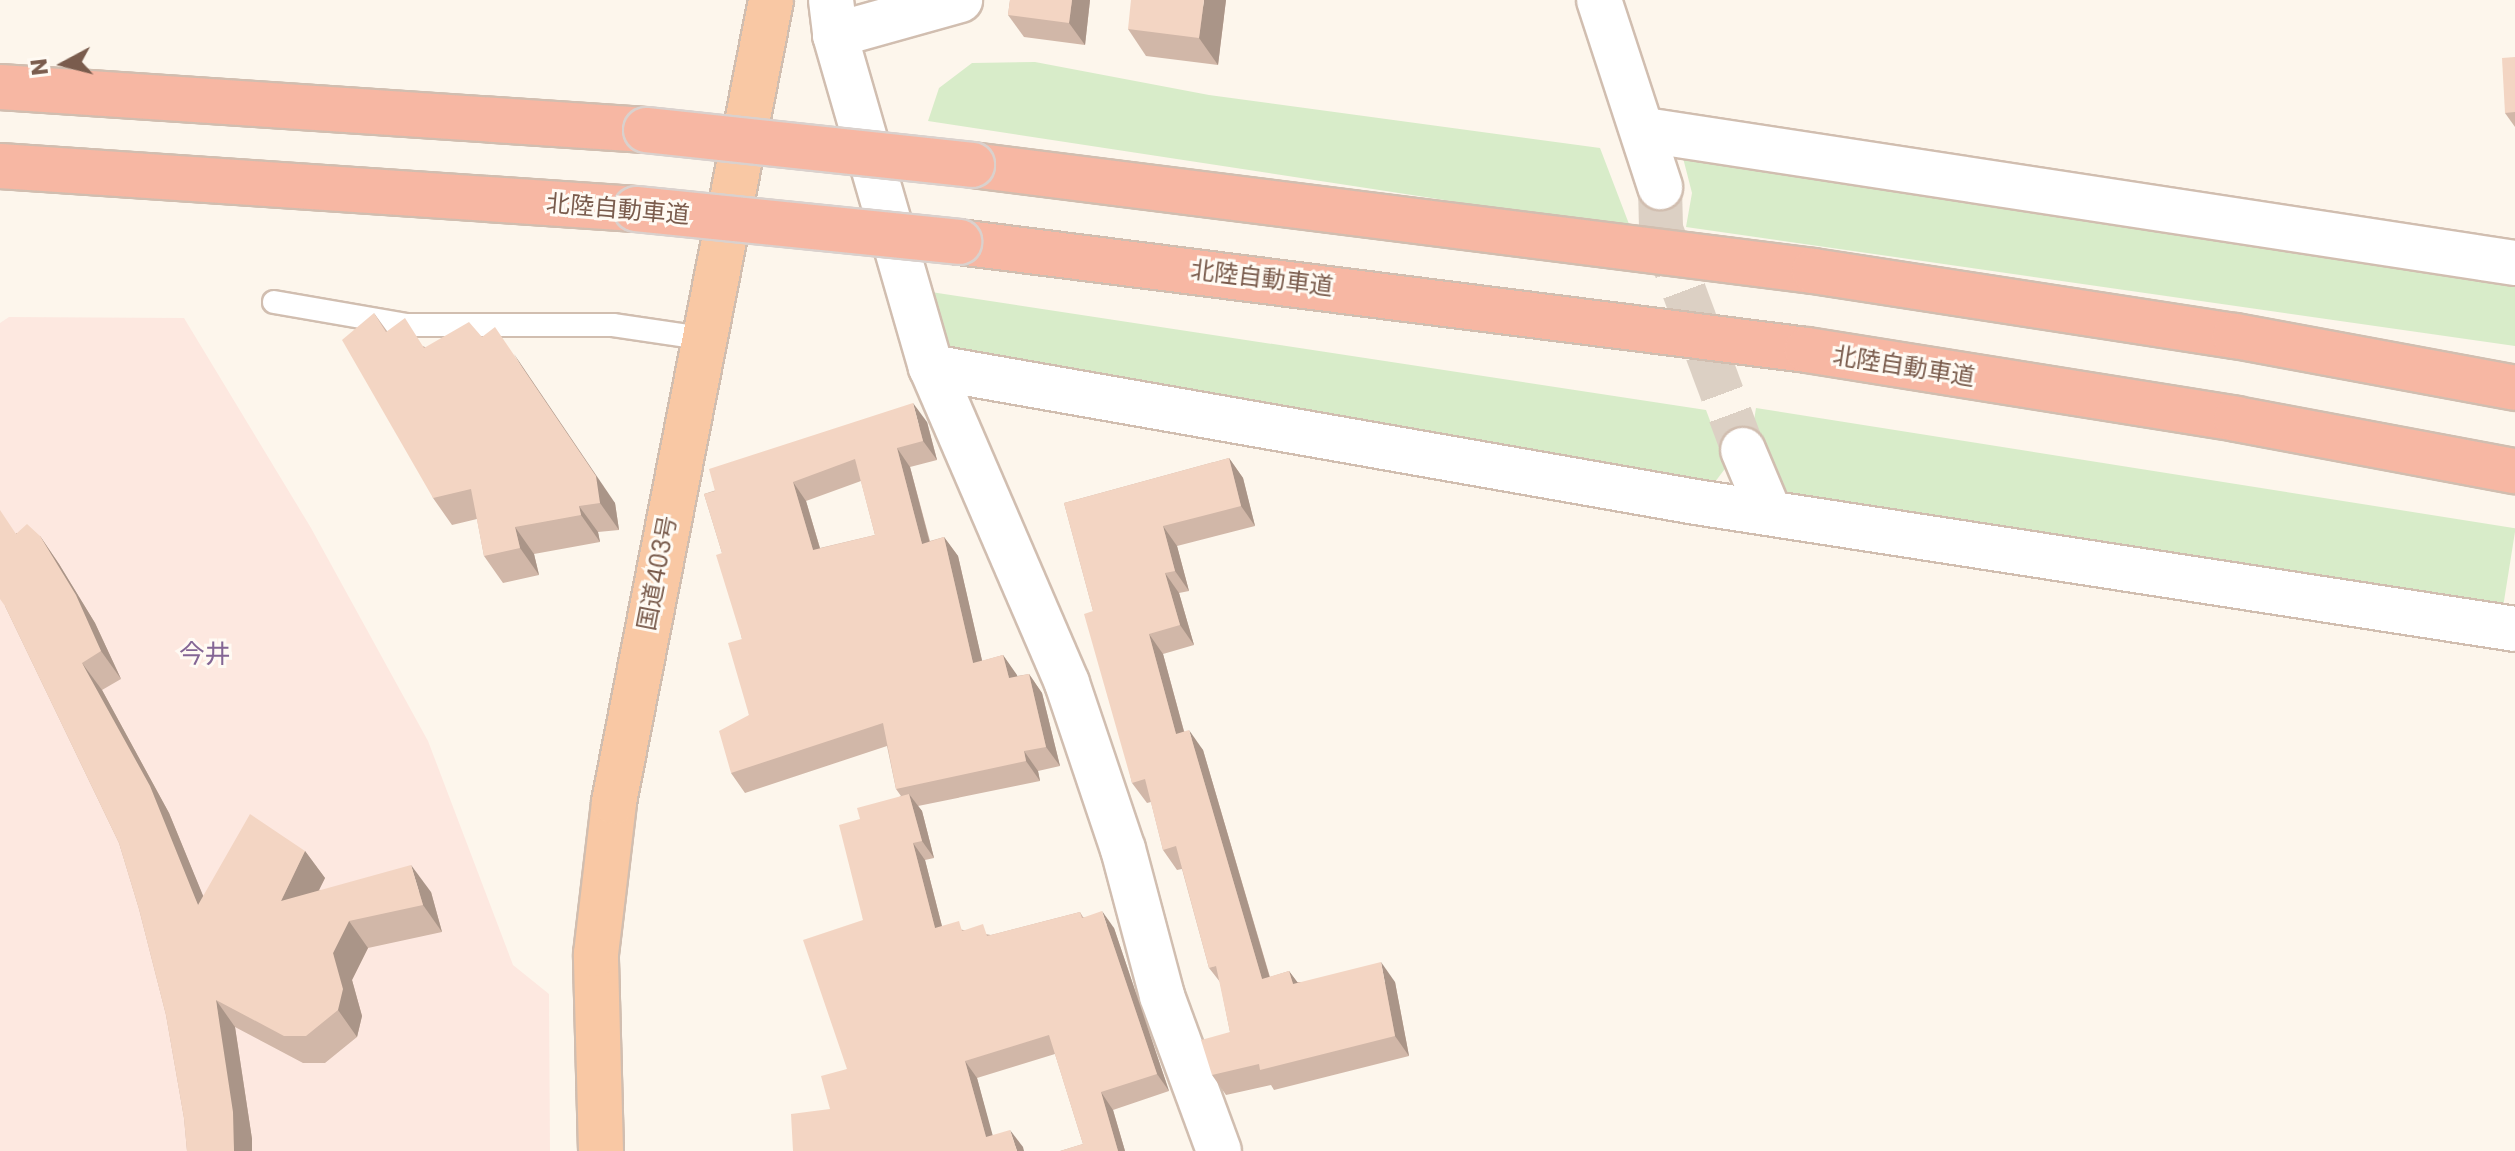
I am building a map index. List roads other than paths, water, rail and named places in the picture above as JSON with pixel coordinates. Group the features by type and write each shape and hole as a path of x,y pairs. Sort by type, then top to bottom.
{"highway":[{"name":"国道403号","path":"601,1151 596,954 614,802 701,338 771,0"},
{"path":"0,87 646,130 972,165 1814,271 2235,336 2515,388"},
{"name":"北陸自動車道","path":"0,166 636,209 959,242 1807,350 2236,419 2515,471"}],"street":[{"path":"960,0 833,18 931,367 1067,683 1123,849 1162,996 1219,1151"},
{"path":"1599,0 1645,130 1660,187"},
{"path":"1645,130 2515,263"},
{"path":"931,367 1769,512 2515,629"},
{"path":"1743,450 1769,512"}],"lane":[{"path":"274,302 407,325 613,325 701,338"}],"tunnel":[{"path":"1660,187 1661,229 1743,450"}],"district":[{"name":"今井","path":"205,655"}]}
